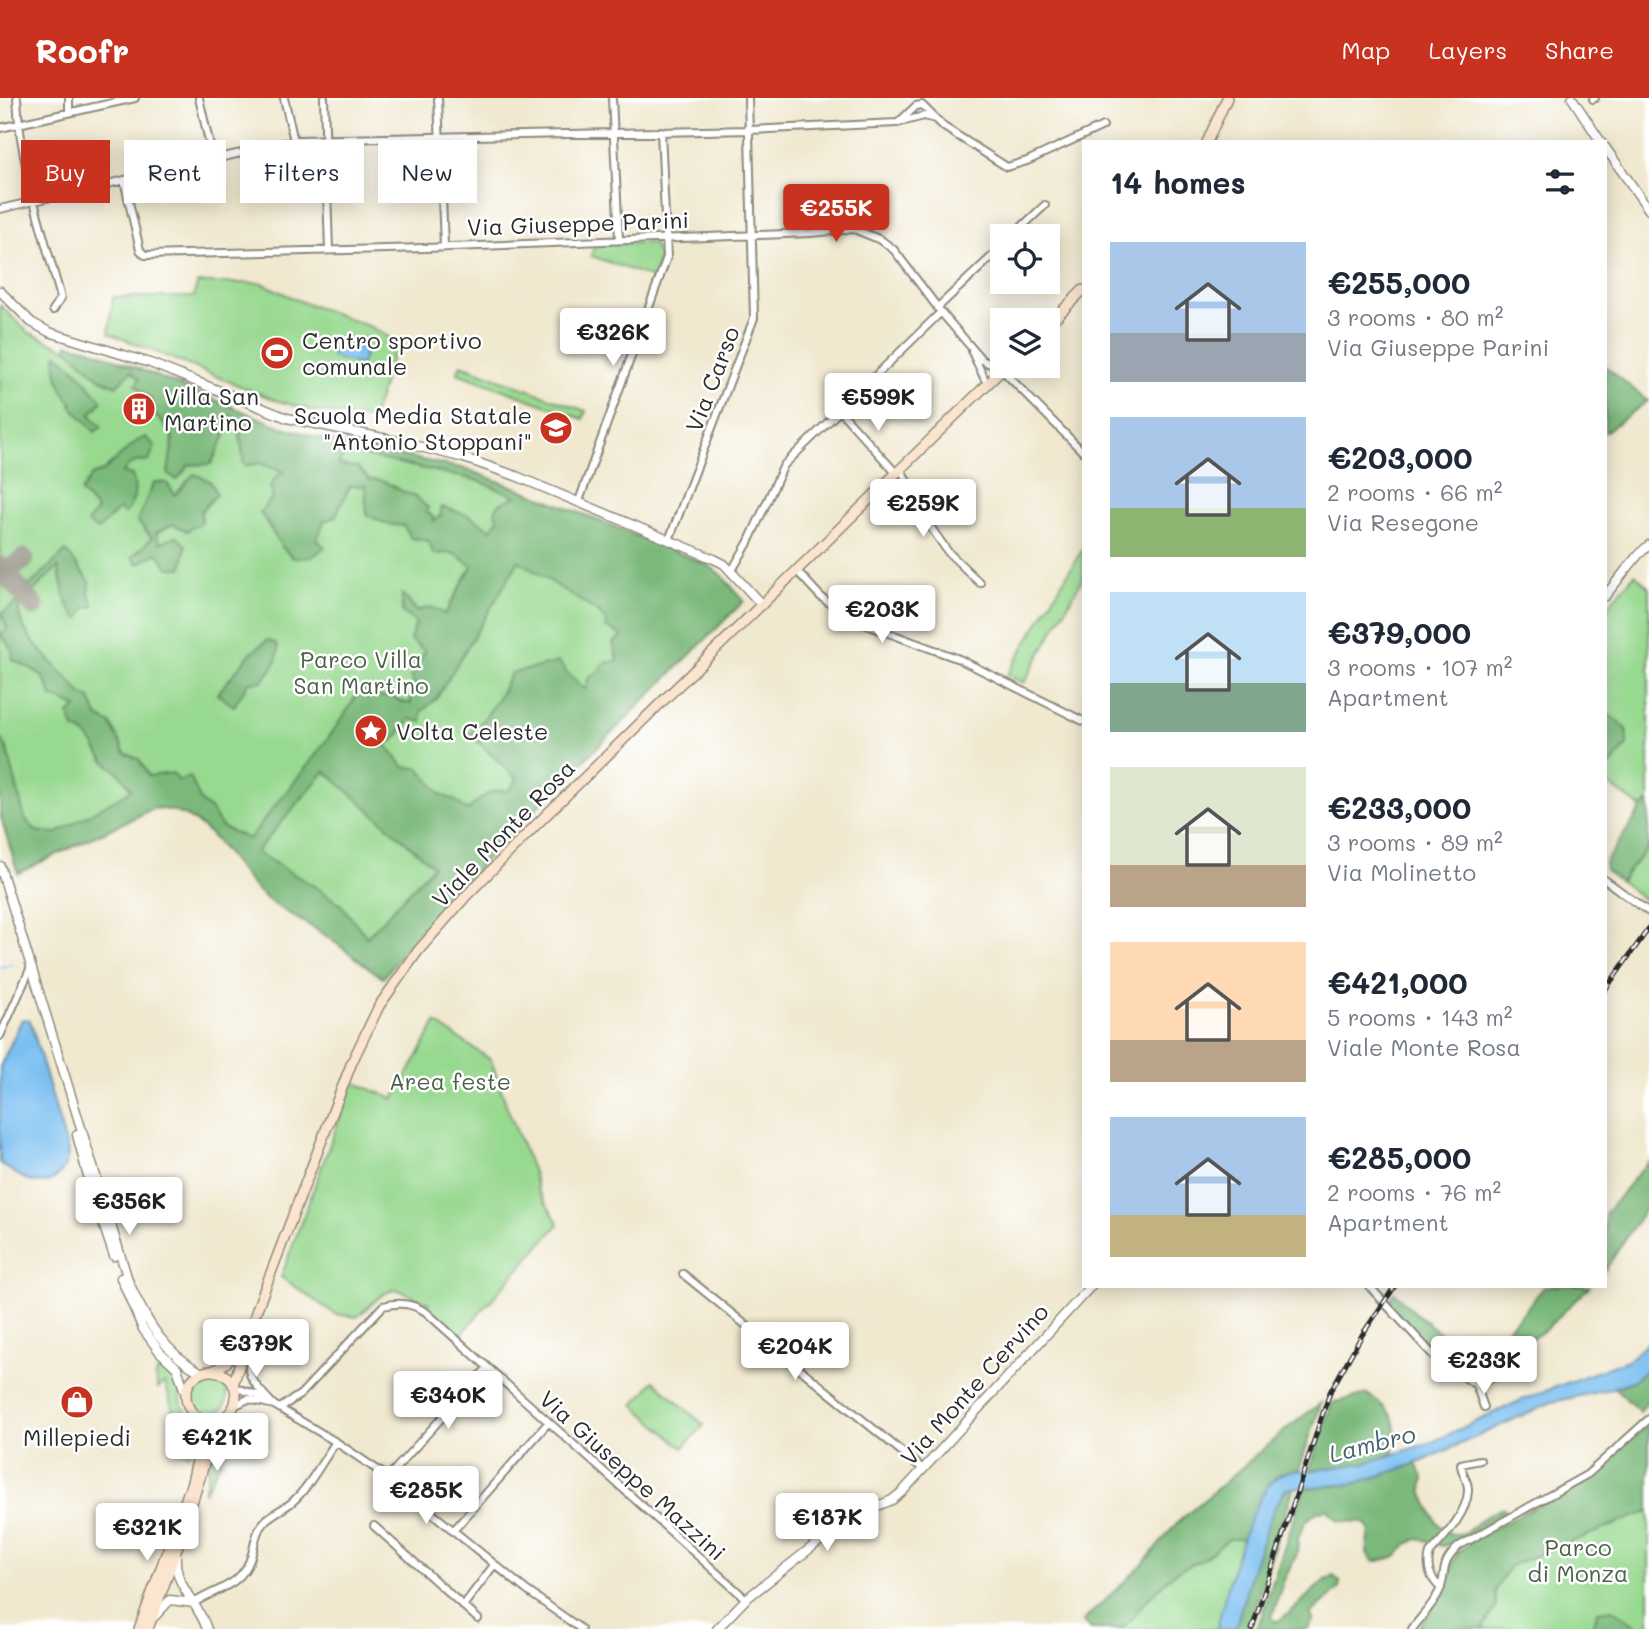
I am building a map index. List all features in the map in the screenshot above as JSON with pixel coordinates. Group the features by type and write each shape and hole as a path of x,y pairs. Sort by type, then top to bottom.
{"main road":[{"path":"1209,138 1227,98"},
{"path":"1060,313 1082,292"},
{"name":"Viale Monte Rosa","path":"234,1406 234,1386 257,1309 352,1062 379,1006 401,973 490,871 993,378"},
{"name":"Viale Monte Rosa","path":"213,1371 233,1355 257,1309"},
{"path":"145,1629 199,1452 195,1416 187,1403 186,1395 191,1382 202,1373 213,1371 226,1376 234,1386"},
{"path":"145,1629 176,1552 212,1437 234,1406"},
{"path":"195,1416 210,1421 225,1417"}],"street":[{"path":"17,98 22,140"},
{"path":"69,98 69,113"},
{"path":"0,128 135,98"},
{"path":"199,98 209,140"},
{"path":"284,98 294,140"},
{"path":"324,98 330,250"},
{"path":"438,98 444,246"},
{"path":"612,98 619,239"},
{"name":"Via Carso","path":"668,540 754,318 748,98"},
{"path":"1572,98 1600,140"},
{"path":"897,123 916,106 922,105 944,127 1007,167 1027,161 1103,126"},
{"path":"305,140 749,130 897,123 924,116 936,119"},
{"path":"579,501 667,257 661,131"},
{"path":"1607,150 1649,210"},
{"path":"110,183 124,180"},
{"path":"0,209 30,203"},
{"path":"35,203 61,298 53,310"},
{"name":"Via Giuseppe Parini","path":"129,203 140,250 145,255 810,233 846,229 865,232 894,250 967,344 982,360 990,363"},
{"path":"1025,224 1045,205"},
{"path":"731,572 784,465 990,259"},
{"path":"0,291 32,321 66,338 150,363 295,421 366,433 464,458 579,501 714,559 731,572 762,604"},
{"name":"Via Giuseppe Parini","path":"967,344 987,384"},
{"name":"Via Giuseppe Parini","path":"1013,378 1082,451"},
{"path":"840,411 899,471 923,516 948,552 980,583"},
{"path":"1607,594 1649,545"},
{"path":"797,571 820,596 838,610 867,625 959,659 1082,720"},
{"path":"0,866 124,1269 138,1304 152,1328 172,1353 202,1373"},
{"path":"1607,881 1649,912"},
{"path":"0,1036 31,967"},
{"path":"70,1097 88,1177 126,1292 149,1340 179,1372 186,1395"},
{"path":"683,1274 923,1469"},
{"name":"Via Monte Cervino","path":"717,1629 746,1599 839,1525 892,1500 1089,1288"},
{"path":"1371,1288 1434,1356 1476,1385 1484,1407"},
{"name":"Via Giuseppe Mazzini","path":"277,1407 301,1394 383,1306 412,1304 426,1312 746,1599"},
{"path":"253,1321 254,1338 247,1370 268,1399 388,1477 494,1565 581,1629"},
{"path":"388,1477 487,1368"},
{"path":"1476,1385 1512,1369"},
{"path":"234,1386 268,1399"},
{"path":"234,1406 247,1399 277,1407"},
{"path":"1412,1629 1441,1588 1445,1564 1449,1555 1459,1546 1588,1474 1649,1419"},
{"path":"453,1531 548,1423"},
{"path":"145,1629 162,1606 170,1600 194,1603 212,1591 223,1590 245,1570 258,1530 264,1521 291,1503 336,1442"},
{"path":"1441,1588 1432,1578 1428,1559 1456,1521 1466,1501 1468,1486 1461,1464 1480,1460"},
{"path":"374,1526 478,1619"},
{"path":"176,1552 175,1565 179,1580 207,1629"},
{"path":"463,1606 494,1565"}],"green space":[{"path":"653,243 660,259 653,278 591,256 595,244"},
{"name":"Centro sportivo comunale","path":"197,283 262,283 297,300 371,327 397,342 372,419 314,411 275,400 109,333 113,297 194,297"},
{"name":"Parco Villa San Martino","path":"0,305 28,332 68,350 69,344 279,426 325,440 465,469 538,496 708,565 721,575 744,601 500,844 420,930 383,978 326,936 267,899 206,830 174,811 154,808 18,873 0,814"},
{"path":"69,344 90,349 279,426 325,440 465,469 538,496 708,565 721,575 744,601 500,844 420,930 383,978 326,936 267,899 206,830 174,811 154,808 18,873 0,814 0,736 7,748 25,819 36,831 57,833 131,790 122,776 104,760 91,740 74,729 69,714 77,707 52,697 42,676 13,660 12,650 1,635 7,629 2,613 19,601 19,614 31,638 80,693 90,699 97,716 111,724 125,753 139,759 149,776 173,773 179,781 190,776 201,802 212,811 222,827 249,839 321,747 360,689 411,704 410,692 415,685 411,677 425,651 410,640 416,623 402,612 402,594 417,611 432,607 445,614 472,566 453,553 433,554 429,541 411,538 404,526 387,524 367,515 365,486 350,486 335,517 324,521 317,540 325,547 312,557 293,558 282,547 260,512 273,497 270,487 275,478 284,472 260,463 244,466 238,419 231,415 220,427 226,434 211,464 189,465 177,480 168,474 173,438 164,424 147,408 152,401 135,385 140,379 131,371 116,386 99,378 67,346","holes":["346,452 476,480 516,496 499,504 495,511 498,519 490,530 472,517 442,507 441,515 434,521 426,511 428,508 414,495 388,483 370,480 357,467 338,465","519,561 599,613 607,622 606,627 622,636 613,643 618,661 604,663 598,672 589,677 585,689 559,662 511,673 493,706 470,734 517,779 509,791 491,792 467,811 455,800 441,795 419,768 404,767 385,744 393,741 411,719 422,722 421,712 436,699","325,771 433,866 367,937 341,905 256,852"]},
{"path":"57,354 102,401 90,415 102,427 95,432 71,406 73,404 62,388 57,373"},
{"path":"461,365 586,411 583,419 457,373"},
{"path":"1607,368 1648,401 1607,431"},
{"path":"146,437 155,446 149,461 127,466 122,473 132,475 134,480 135,490 131,506 124,514 119,509 98,530 87,523 97,510 81,492 92,475 103,471 137,441"},
{"path":"194,474 210,481 217,494 201,511 202,522 187,531 173,524 156,533 160,543 176,536 186,545 182,568 169,568 157,553 138,564 132,557 152,538 137,521 154,482 167,483 175,495"},
{"path":"1082,550 1082,580 1024,683 1007,675"},
{"path":"66,551 90,582 89,593 94,606 86,608 79,619 67,603 58,567 33,591 29,586"},
{"path":"1635,574 1649,588 1649,802 1642,808 1607,783 1607,770 1627,745 1627,729 1607,714 1607,608"},
{"path":"267,640 277,644 275,664 262,681 249,682 234,706 217,694 250,654"},
{"path":"1607,714 1627,729 1627,745 1607,770"},
{"path":"1649,802 1648,848 1620,881 1607,871 1607,859"},
{"path":"1649,843 1649,903 1620,881 1648,848"},
{"name":"Area feste","path":"436,1023 491,1060 538,1191 559,1224 458,1337 425,1309 429,1303 396,1289 383,1294 357,1317 335,1314 281,1277 353,1082 394,1099"},
{"path":"1649,1162 1649,1202 1607,1267 1607,1212"},
{"path":"1542,1288 1588,1288 1545,1330 1499,1359 1459,1374 1445,1365 1386,1305 1394,1292 1435,1329 1461,1344 1473,1347 1490,1344 1525,1310"},
{"path":"162,1368 177,1376 183,1407 194,1426 195,1447 188,1454 177,1449 172,1431 177,1425 165,1383 158,1388 156,1374"},
{"path":"1649,1368 1649,1399 1640,1412 1614,1387 1632,1381"},
{"path":"210,1380 222,1385 227,1397 222,1409 210,1414 198,1409 193,1397 198,1385"},
{"path":"654,1381 704,1425 683,1448 634,1405"},
{"path":"1367,1394 1384,1406 1393,1419 1393,1454 1370,1463 1309,1471 1332,1403"},
{"path":"1321,1403 1299,1470 1281,1474 1268,1486 1243,1539 1229,1539 1202,1560 1175,1572 1129,1622 1118,1629 1090,1629 1083,1621 1143,1564 1177,1523"},
{"path":"234,1419 222,1457 204,1493 216,1443 226,1426"},
{"name":"Parco di Monza","path":"1649,1423 1649,1629 1417,1629 1443,1594 1459,1552 1474,1539 1590,1477"},
{"path":"1649,1423 1649,1511 1510,1566 1496,1589 1496,1608 1482,1629 1417,1629 1443,1594 1459,1552 1474,1539 1590,1477"},
{"path":"1416,1464 1424,1479 1422,1488 1425,1499 1436,1521 1448,1532 1465,1532 1490,1514 1503,1508 1507,1512 1457,1544 1441,1546 1435,1542 1417,1539 1407,1544 1397,1556 1374,1562 1367,1553 1370,1529 1363,1522 1339,1521 1327,1509 1317,1512 1306,1521 1298,1538 1297,1554 1283,1582 1272,1617 1276,1622 1284,1617 1333,1576 1340,1581 1339,1589 1310,1614 1314,1619 1308,1629 1257,1629 1304,1488 1353,1484"},
{"path":"1294,1487 1248,1629 1235,1629 1273,1510 1282,1492 1286,1488"},
{"path":"1229,1539 1243,1539 1217,1629 1118,1629 1129,1622 1175,1572 1202,1560"},
{"path":"1612,1609 1641,1629 1594,1629 1592,1626 1598,1611"}],"water":[{"path":"337,340 366,349 361,365 332,357"},
{"path":"22,1019 30,1020 68,1152 65,1166 57,1177 38,1183 14,1173 0,1163 0,1067"},
{"path":"1649,1342 1649,1368 1632,1381 1610,1389 1552,1402 1423,1461 1353,1484 1286,1489 1273,1510 1235,1629 1217,1629 1249,1521 1270,1484 1282,1474 1370,1462 1432,1442 1524,1399 1628,1360"}],"waterway":[{"path":"0,967 12,964"}],"taxiway":[{"path":"4,574 24,559"},
{"path":"0,567 34,606"}],"railway":[{"path":"1607,987 1649,928"},
{"path":"1252,1629 1330,1392 1362,1335 1394,1288"}],"place":[{"name":"Centro sportivo comunale","path":"277,353"},
{"name":"Villa San Martino","path":"139,409"},
{"name":"Scuola Media Statale \"Antonio Stoppani\"","path":"556,428"},
{"name":"Volta Celeste","path":"371,731"},
{"name":"Millepiedi","path":"77,1402"}],"water label":[{"name":"Lambro","path":"1372,1443"}]}
